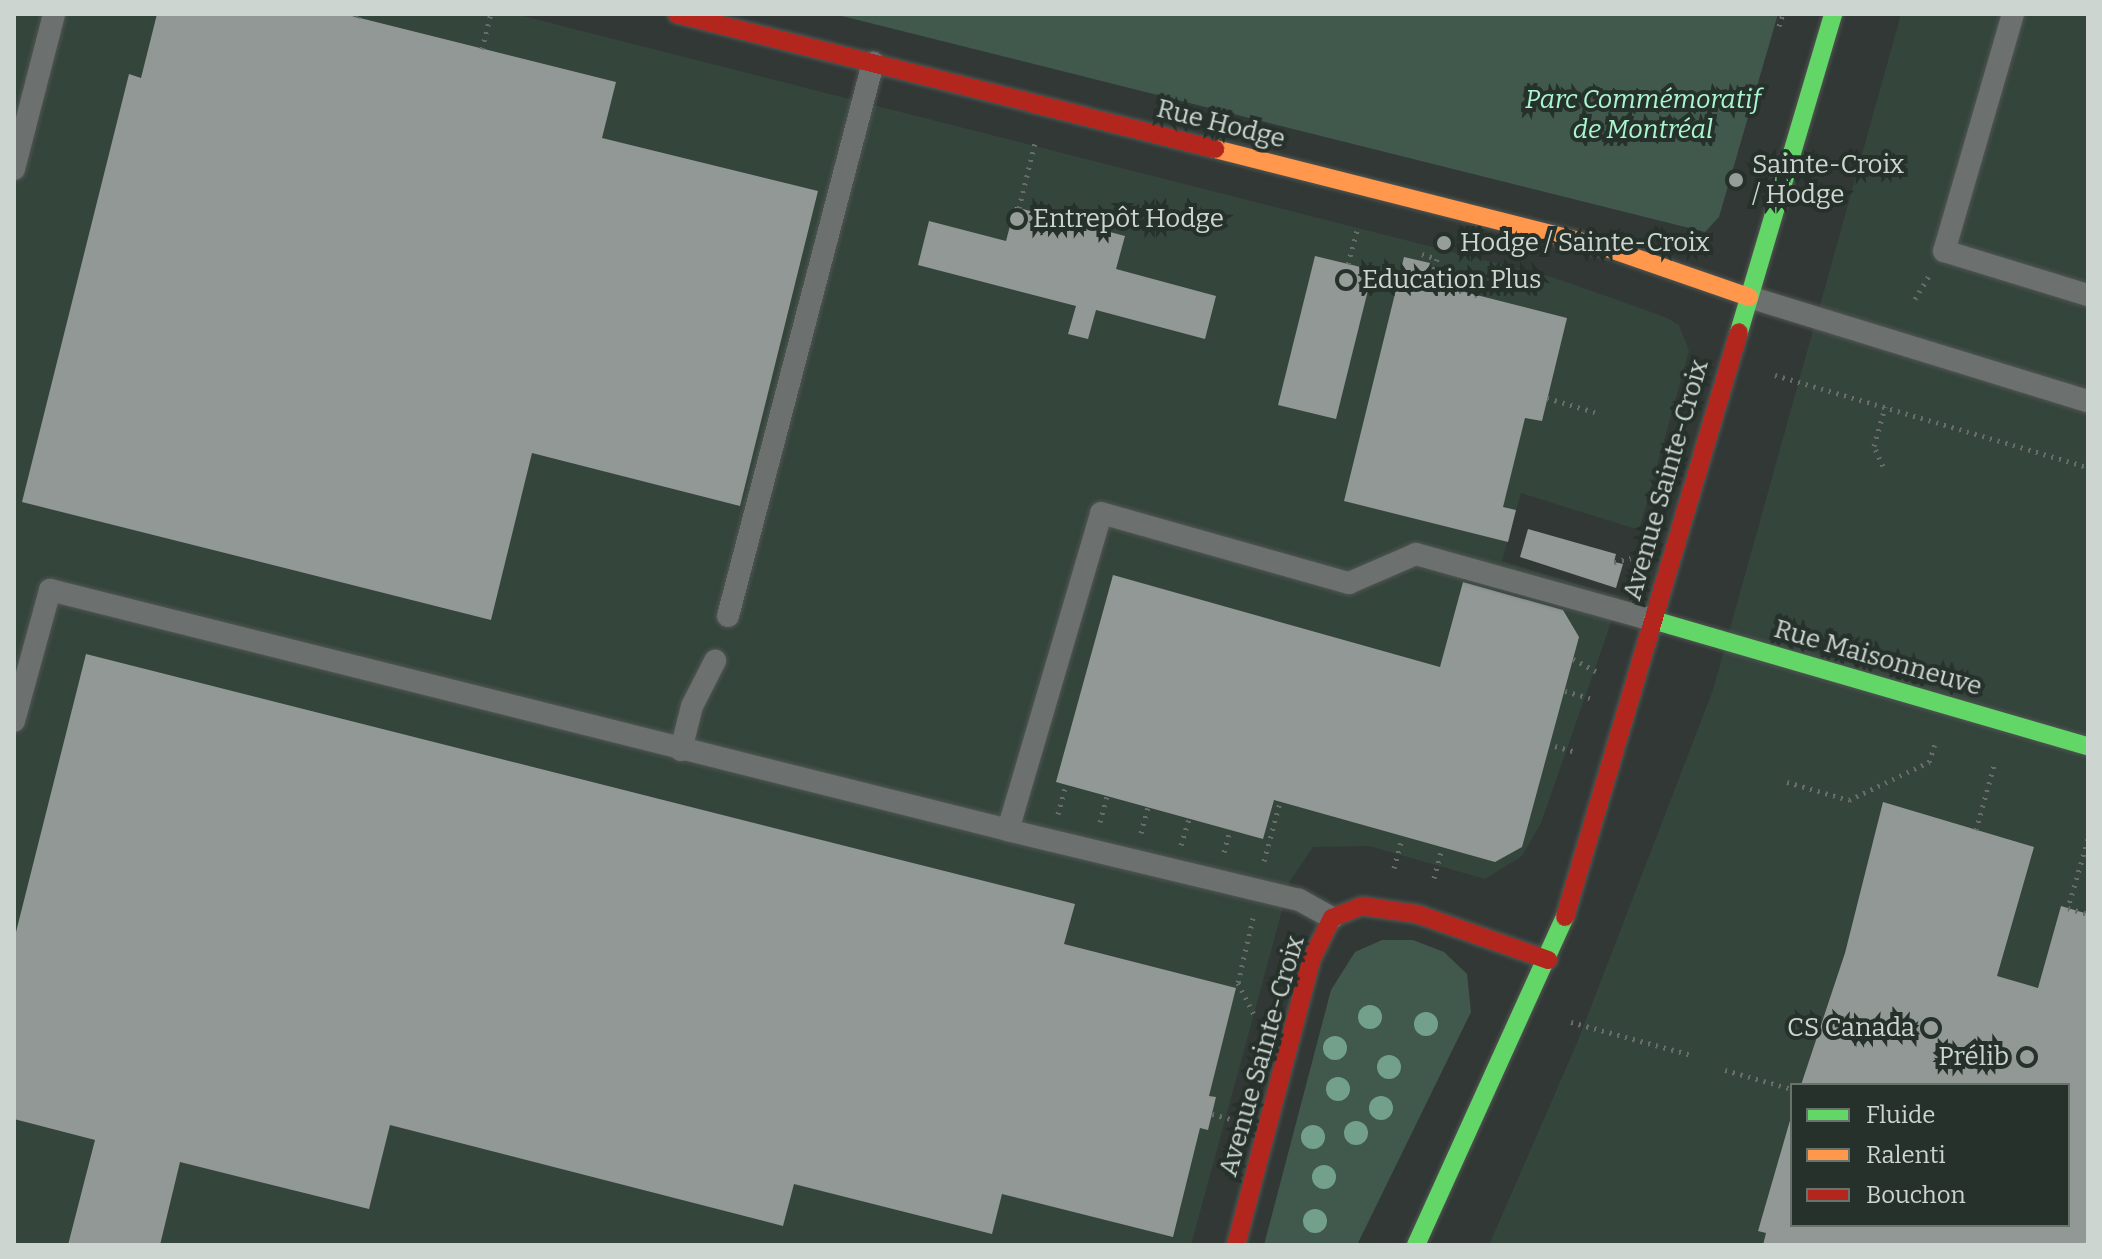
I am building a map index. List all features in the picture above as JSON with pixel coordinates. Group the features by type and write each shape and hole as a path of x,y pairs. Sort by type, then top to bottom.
{"street":[{"name":"Rue Hodge","path":"677,14 1597,245 1749,297"},
{"name":"Avenue Sainte-Croix","path":"1416,1245 1548,960 1653,620 1833,14"},
{"name":"Rue Maisonneuve","path":"1653,620 2088,746"},
{"name":"Avenue Sainte-Croix","path":"1236,1245 1312,958 1332,918 1362,906 1417,914 1548,960"}],"lane":[{"path":"14,169 54,14"},
{"path":"2013,14 1944,251 2088,295"},
{"path":"728,616 873,63"},
{"path":"1749,297 2088,401"},
{"path":"1008,830 1101,513 1349,583 1416,554 1653,620"},
{"path":"14,721 50,590 1259,895 1314,905 1332,918"},
{"path":"681,750 692,706 715,661"}],"path":[{"path":"482,49 491,14"},
{"path":"1779,26 1783,14"},
{"path":"1019,208 1035,141"},
{"path":"1348,264 1360,222"},
{"path":"1425,246 1422,258 1437,259 1432,278 1477,295 1425,282"},
{"path":"1775,375 2088,467"},
{"path":"1547,398 1595,412"},
{"path":"1883,466 1874,446 1885,407"},
{"path":"1614,562 1634,559"},
{"path":"1573,659 1602,673"},
{"path":"1565,691 1595,700"},
{"path":"1787,782 1849,800 1929,762 1935,744"},
{"path":"1555,746 1577,753"},
{"path":"1976,830 1996,760"},
{"path":"1060,809 1066,784"},
{"path":"1100,820 1107,795"},
{"path":"1264,864 1280,802"},
{"path":"1141,831 1148,807"},
{"path":"1182,842 1189,819"},
{"path":"1223,855 1230,829"},
{"path":"1394,868 1402,838"},
{"path":"2088,839 2068,908 2088,914"},
{"path":"1433,879 1442,848"},
{"path":"1256,1021 1238,983 1259,895"},
{"path":"1571,1022 1692,1055"},
{"path":"1725,1070 1790,1088"}],"shaded area":[{"path":"14,14 515,14 1555,278 1665,317 1679,325 1689,351 1639,530 1521,493 1502,561 1620,597 1541,823 1522,856 1485,879 1369,846 1313,847 1290,881 1191,1245 14,1245"},
{"path":"1901,14 2088,14 2088,1245 1489,1245 1577,1043 1713,690"}],"green space":[{"name":"Parc Commémoratif de Montréal","path":"834,14 1778,14 1719,217 1705,232"},
{"path":"1382,940 1413,940 1444,952 1467,974 1471,1012 1357,1245 1264,1245 1331,990 1355,952"}],"building":[{"path":"157,14 344,14 616,82 602,138 818,191 740,506 532,453 491,620 22,502 129,74 141,78"},
{"path":"1015,207 1125,236 1116,269 1216,296 1205,339 1096,310 1088,339 1068,334 1076,306 918,265 929,221 1006,241"},
{"path":"1315,256 1373,270 1336,419 1278,405"},
{"path":"1404,257 1430,263 1425,282 1567,318 1542,421 1525,418 1503,507 1516,510 1508,542 1344,501"},
{"path":"1528,529 1616,554 1614,562 1623,564 1616,588 1520,557"},
{"path":"1113,575 1440,667 1463,582 1563,610 1579,637 1522,847 1495,862 1274,800 1263,839 1056,782"},
{"path":"86,654 1075,904 1064,944 1236,988 1209,1096 1216,1097 1208,1130 1200,1128 1173,1237 1002,1194 992,1234 794,1184 783,1226 390,1125 369,1209 180,1162 160,1245 68,1245 95,1140 14,1119 14,940"},
{"path":"1883,802 2034,847 1997,976 2038,988 2061,906 2088,914 2088,1245 1763,1245 1766,1233 1758,1231 1790,1120 1790,1227 2070,1227 2070,1083 1802,1083 1845,953"}],"traffic: fast":[{"path":"1739,332 1833,14"},
{"path":"1653,620 2088,746"},
{"path":"1416,1245 1565,917"}],"traffic: slow":[{"path":"1215,149 1610,249 1749,297"}],"traffic: jam":[{"path":"677,14 1215,149"},
{"path":"1565,917 1739,332"},
{"path":"1236,1245 1312,958 1332,918 1362,906 1417,914 1548,960"}],"place":[{"name":"Sainte-Croix / Hodge","path":"1736,180"},
{"name":"Entrepôt Hodge","path":"1017,219"},
{"name":"Hodge / Sainte-Croix","path":"1444,243"},
{"name":"Education Plus","path":"1346,280"},
{"name":"CS Canada","path":"1931,1028"},
{"name":"Prélib","path":"2027,1057"}]}
